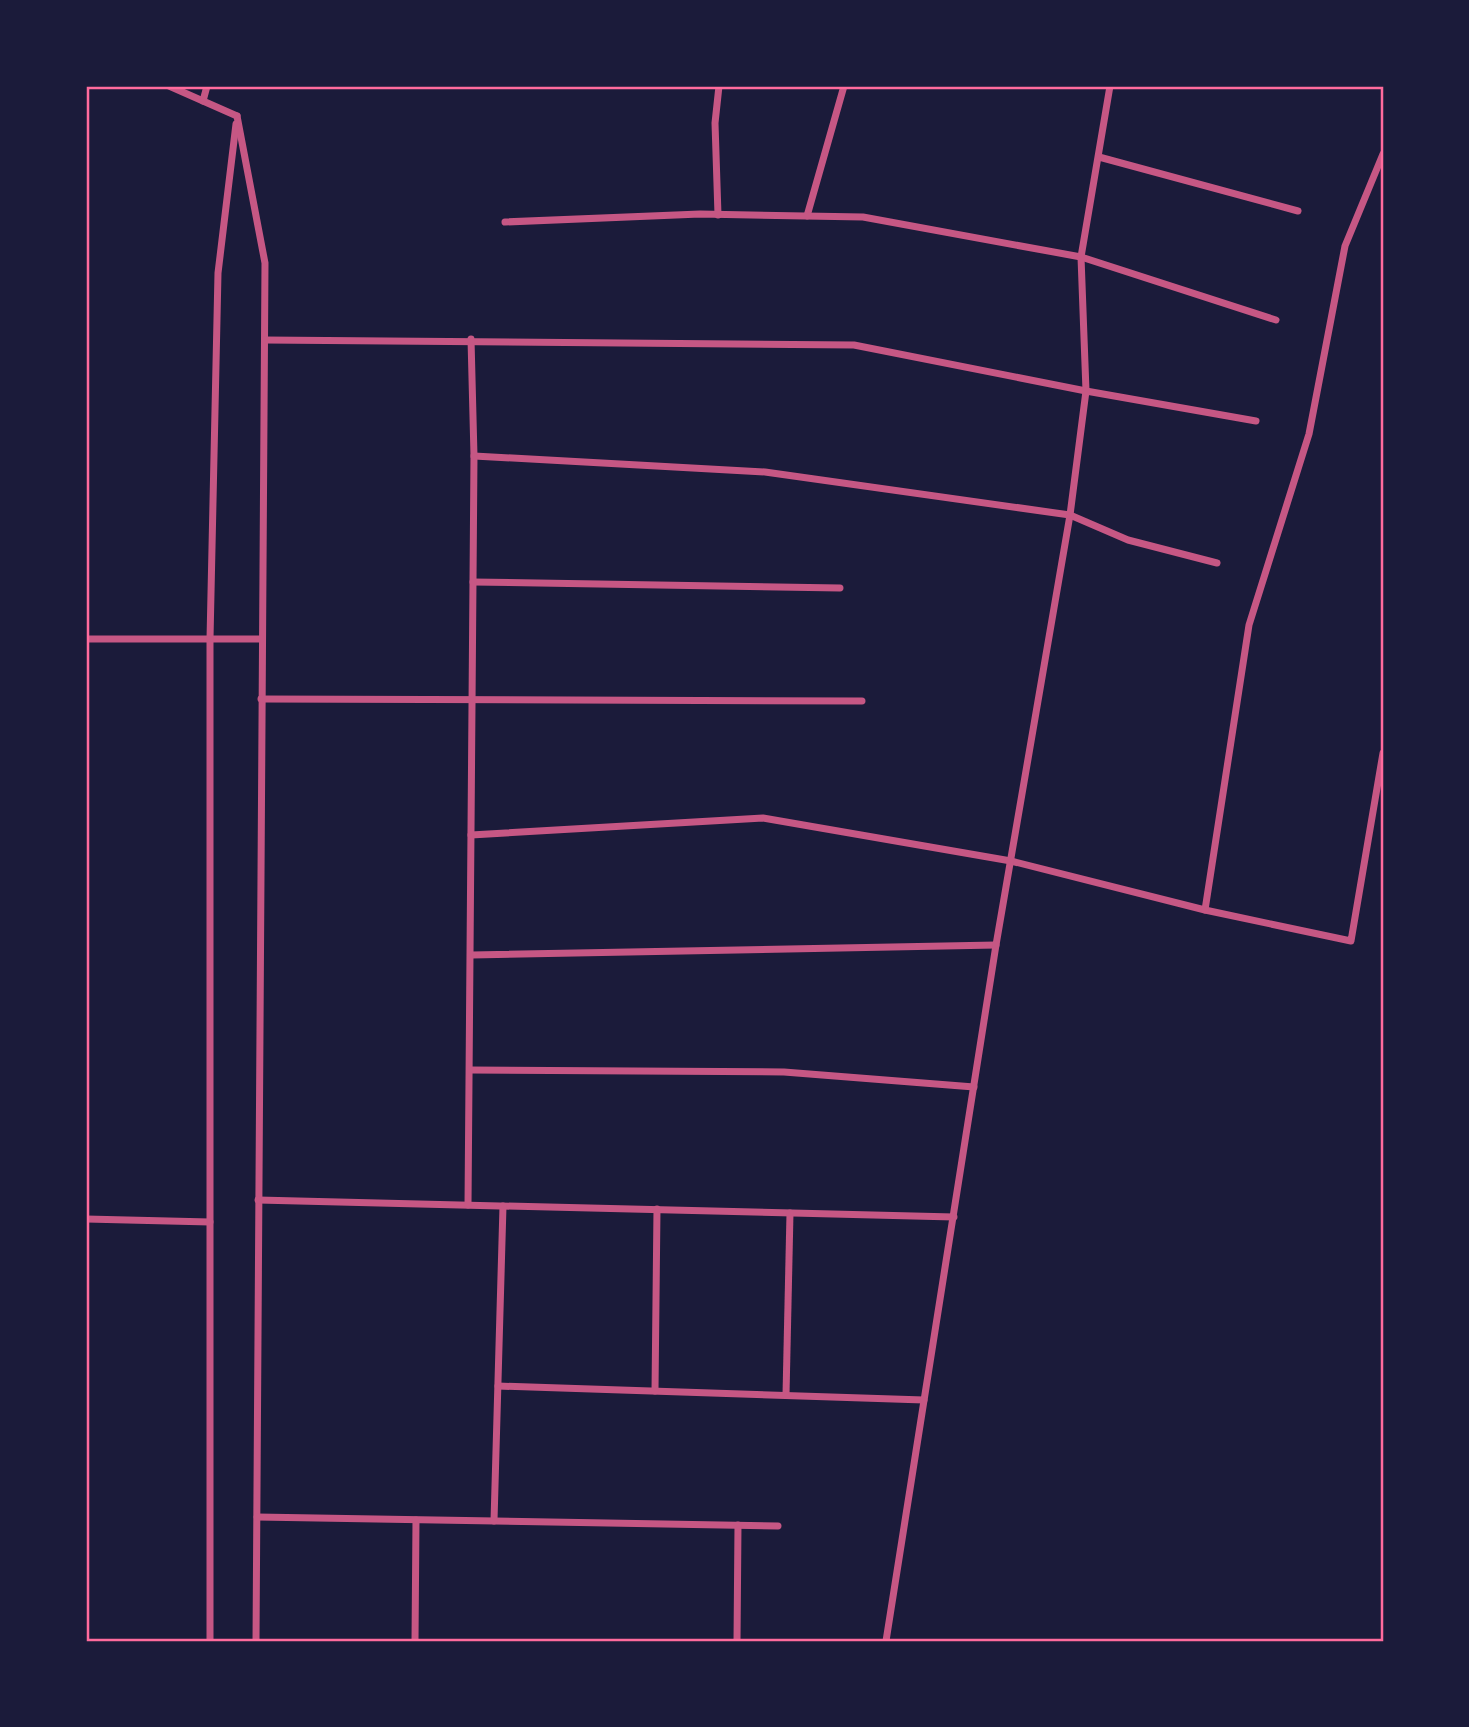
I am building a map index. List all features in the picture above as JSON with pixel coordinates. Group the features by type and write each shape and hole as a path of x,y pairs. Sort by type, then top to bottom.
{"street":[{"path":"169,86 237,116"},
{"path":"203,101 207,86"},
{"path":"718,215 715,123 719,86"},
{"path":"807,216 844,86"},
{"path":"886,1641 996,945 1070,515 1086,391 1081,257 1110,86"},
{"path":"237,116 265,263 256,1641"},
{"path":"210,1641 210,639 218,273 237,116"},
{"path":"1205,910 1249,625 1309,434 1345,246 1383,154"},
{"path":"1098,157 1298,211"},
{"path":"505,222 718,215 863,217 1081,257 1276,320"},
{"path":"265,340 471,339 854,345 1086,391 1256,421"},
{"path":"467,1205 472,955 474,456 471,339"},
{"path":"474,456 765,472 1070,515 1128,540 1217,563"},
{"path":"473,582 840,588"},
{"path":"86,639 261,639"},
{"path":"261,699 862,701"},
{"path":"471,835 763,818 1011,861 1205,910 1351,941 1383,754"},
{"path":"472,955 996,945"},
{"path":"470,1070 784,1072 974,1087"},
{"path":"258,1200 954,1217"},
{"path":"494,1521 503,1206"},
{"path":"655,1391 657,1209"},
{"path":"786,1395 790,1213"},
{"path":"86,1219 210,1222"},
{"path":"498,1386 925,1400"},
{"path":"257,1517 778,1526"},
{"path":"415,1641 416,1520"},
{"path":"737,1641 738,1525"}]}
